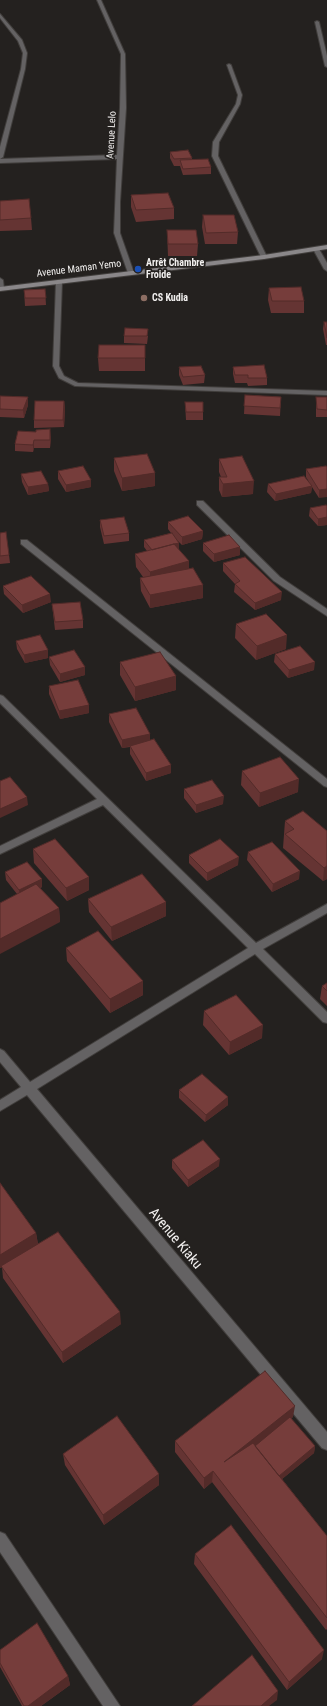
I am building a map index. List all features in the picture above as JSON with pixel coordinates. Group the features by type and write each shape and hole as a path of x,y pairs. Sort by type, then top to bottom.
{"street":[{"name":"Avenue Lelo","path":"100,0 123,54 123,108 117,202 118,233 123,253 131,273"},
{"path":"0,16 20,41 24,54 23,69 0,157"},
{"path":"317,22 327,66"},
{"path":"229,65 240,96 238,104 216,142 216,156 264,257"},
{"path":"0,161 120,157"},
{"name":"Avenue Maman Yemo","path":"1,288 264,257 327,247"},
{"path":"316,249 327,269"},
{"path":"0,280 1,288"},
{"path":"59,282 56,366 61,377 77,385 327,393"},
{"path":"200,503 277,579 327,613"},
{"path":"24,542 327,784"},
{"path":"0,698 327,1019"},
{"path":"0,850 104,800"},
{"path":"0,1106 30,1089 255,948 327,908"},
{"name":"Avenue Kiaku","path":"0,1054 327,1443"},
{"path":"0,1539 112,1706"}],"building":[{"path":"188,150 192,158 174,159 170,152"},
{"path":"208,159 211,167 183,169 180,160"},
{"path":"168,193 174,208 136,210 131,195"},
{"path":"29,199 31,218 0,220 0,201"},
{"path":"203,215 234,215 238,232 206,233"},
{"path":"167,230 196,230 198,244 168,244"},
{"path":"301,287 304,301 272,301 269,288"},
{"path":"45,289 46,298 25,298 24,290"},
{"path":"324,322 327,322 327,338"},
{"path":"125,328 148,329 147,336 124,336"},
{"path":"99,345 145,345 145,358 98,358"},
{"path":"264,365 267,378 248,378 248,375 235,375 233,367"},
{"path":"201,366 205,375 183,377 179,367"},
{"path":"245,395 281,397 280,408 244,406"},
{"path":"0,396 28,397 23,410 0,409"},
{"path":"316,397 327,397 327,410 317,409"},
{"path":"35,401 64,401 63,420 34,420"},
{"path":"185,402 203,402 203,412 186,412"},
{"path":"50,429 50,440 34,440 33,445 15,444 18,431 36,432 36,430"},
{"path":"147,454 155,473 122,478 114,458"},
{"path":"242,456 254,481 223,484 219,477 227,477 219,459"},
{"path":"83,466 91,480 66,485 58,471"},
{"path":"326,466 327,489 319,490 306,469"},
{"path":"41,471 48,484 28,487 21,474"},
{"path":"304,476 312,486 276,494 268,484"},
{"path":"326,505 327,517 318,519 310,508"},
{"path":"188,516 203,531 182,537 168,522"},
{"path":"124,517 129,533 104,536 100,520"},
{"path":"6,532 9,555 0,556 0,533"},
{"path":"172,533 179,543 152,550 144,540"},
{"path":"229,535 240,547 214,554 203,543"},
{"path":"174,544 189,561 150,572 135,554"},
{"path":"245,557 282,592 255,603 235,584 240,581 223,563"},
{"path":"193,568 203,585 150,595 140,578"},
{"path":"31,576 50,594 22,605 3,586"},
{"path":"80,602 83,620 55,622 52,604"},
{"path":"266,614 287,635 257,646 236,624"},
{"path":"40,635 48,650 24,655 16,641"},
{"path":"300,646 315,662 289,670 275,654"},
{"path":"74,650 85,667 60,674 49,657"},
{"path":"160,652 176,676 135,687 120,662"},
{"path":"78,680 89,705 59,711 49,686"},
{"path":"136,708 150,734 122,740 109,714"},
{"path":"154,739 171,765 146,773 130,746"},
{"path":"280,757 299,779 260,793 242,771"},
{"path":"10,777 27,797 0,809 0,781"},
{"path":"212,780 224,796 196,805 184,789"},
{"path":"303,811 327,831 327,866 324,868 285,834 294,829 285,821"},
{"path":"55,839 89,877 66,888 33,849"},
{"path":"220,839 239,857 207,873 189,855"},
{"path":"272,842 300,871 273,884 248,852"},
{"path":"27,862 42,879 19,890 5,872"},
{"path":"142,874 166,902 111,927 88,899"},
{"path":"36,884 59,908 0,939 0,903"},
{"path":"98,931 143,981 110,999 66,948"},
{"path":"327,983 327,991 322,986"},
{"path":"236,995 263,1025 230,1042 204,1011"},
{"path":"202,1074 228,1097 206,1115 179,1090"},
{"path":"203,1140 220,1159 188,1180 172,1160"},
{"path":"0,1183 36,1233 0,1255"},
{"path":"58,1232 120,1312 62,1352 1,1266"},
{"path":"265,1371 295,1406 224,1462 253,1443 327,1536 327,1618 213,1471 204,1478 175,1441"},
{"path":"117,1416 159,1474 103,1515 63,1454"},
{"path":"290,1417 315,1446 279,1476 255,1446"},
{"path":"231,1525 324,1650 289,1682 195,1554"},
{"path":"37,1623 68,1676 28,1706 24,1706 0,1663 0,1650"},
{"path":"252,1655 278,1691 261,1706 192,1706"}],"place":[{"name":"Arrêt Chambre Froide","path":"138,269"},
{"name":"CS Kudia","path":"144,298"}]}
